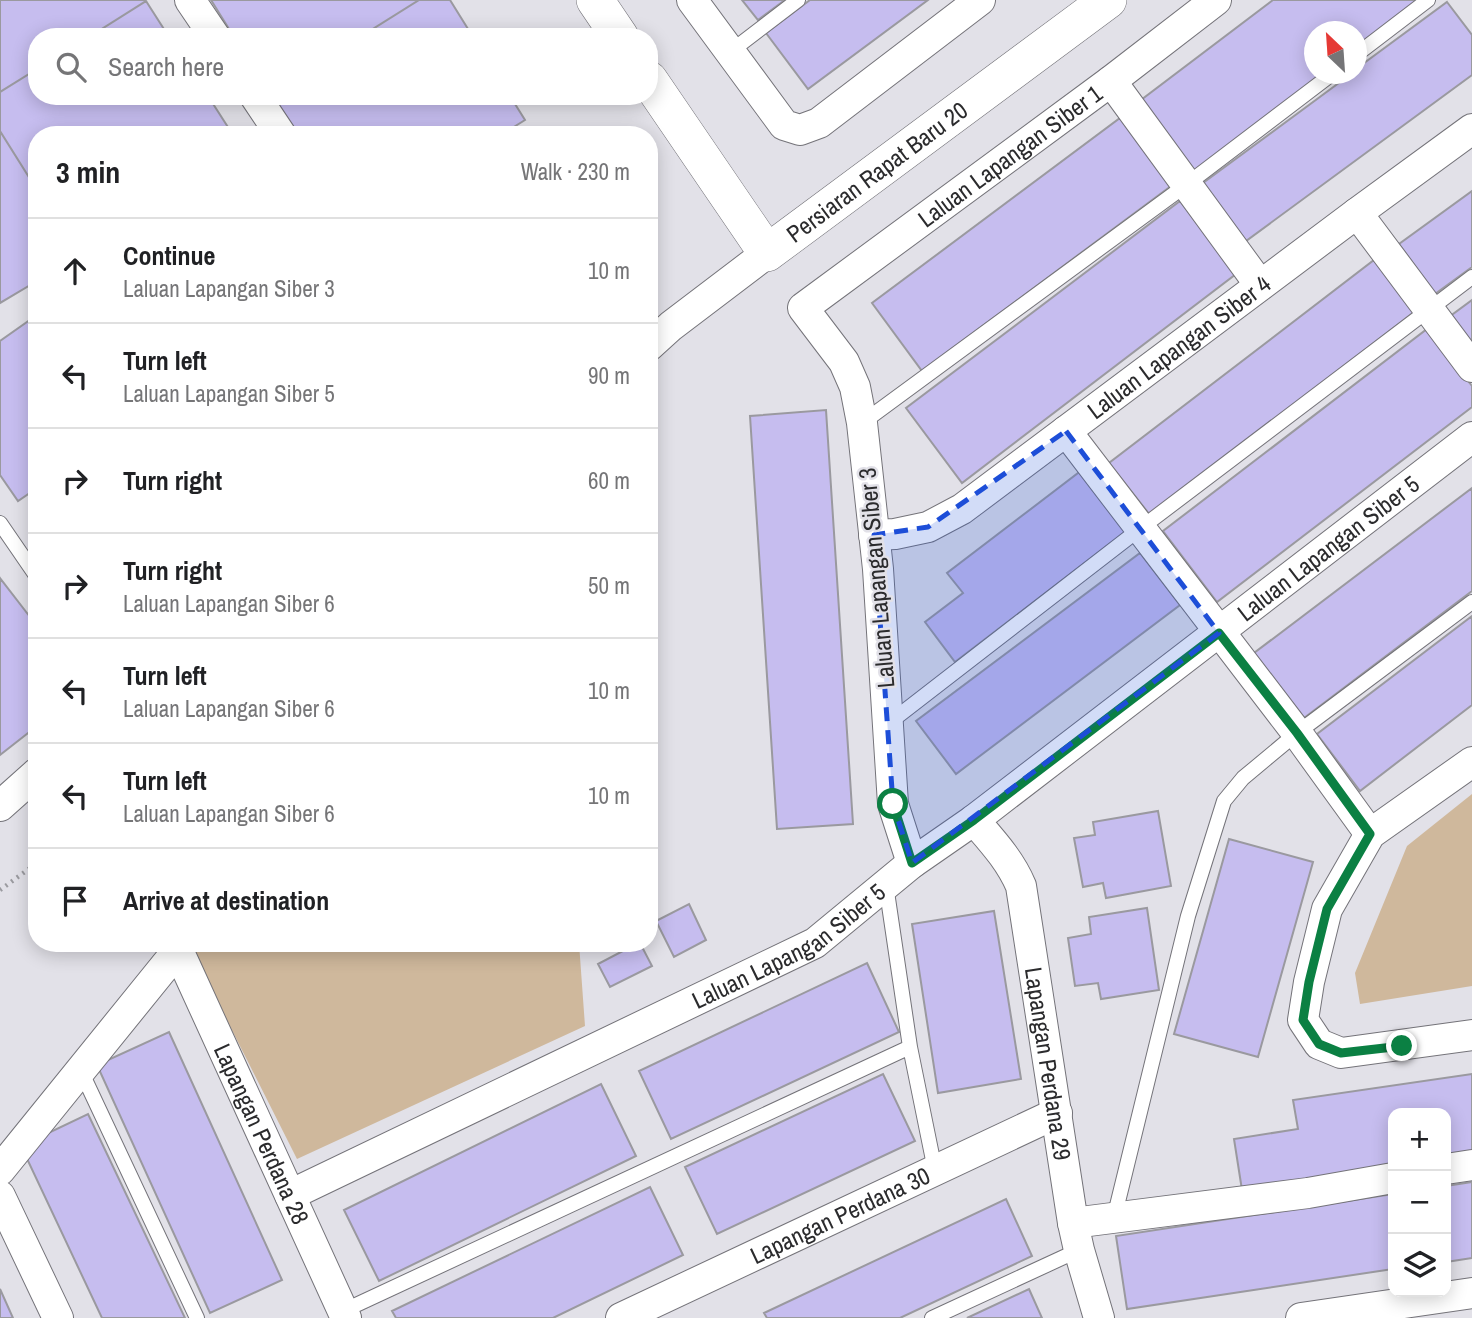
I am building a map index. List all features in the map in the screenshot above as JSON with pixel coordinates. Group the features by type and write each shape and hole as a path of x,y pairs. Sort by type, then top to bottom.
{"street":[{"path":"190,0 209,28"},
{"path":"595,0 614,28"},
{"path":"692,0 784,125 800,130 819,123 980,0"},
{"name":"Persiaran Rapat Baru 20","path":"658,338 767,253 1108,0"},
{"name":"Laluan Lapangan Siber 1","path":"803,308 1111,81 1216,0"},
{"path":"1111,81 1260,285"},
{"path":"658,93 767,253"},
{"path":"261,105 275,126"},
{"name":"Laluan Lapangan Siber 4","path":"874,535 928,527 962,509 1472,129"},
{"path":"1357,213 1472,367"},
{"name":"Laluan Lapangan Siber 3","path":"803,308 844,362 855,387 862,423 878,569 893,804 912,863"},
{"path":"1066,431 1297,733 1370,834"},
{"name":"Laluan Lapangan Siber 5","path":"290,1195 815,943 912,863 974,820 1472,437"},
{"path":"1472,762 1370,834 1327,909 1309,982 1303,1020 1319,1044 1341,1053 1472,1035"},
{"path":"0,806 28,781"},
{"name":"Lapangan Perdana 29","path":"974,820 1014,870 1021,886 1076,1237 1099,1318"},
{"name":"Lapangan Perdana 28","path":"81,1071 176,952"},
{"name":"Lapangan Perdana 28","path":"179,952 344,1314"},
{"path":"0,1170 81,1071"},
{"name":"Lapangan Perdana 30","path":"621,1318 1057,1113"},
{"path":"1451,1168 1472,1165"},
{"path":"1076,1237 1114,1217 1308,1193 1388,1179"},
{"path":"0,1196 58,1318"},
{"path":"1301,1318 1472,1293"}],"lane":[{"path":"730,52 799,0"},
{"path":"1367,47 1428,0"},
{"path":"862,423 1319,84"},
{"path":"888,724 1140,528 1472,277"},
{"path":"0,523 28,564"},
{"path":"1114,1217 1188,916 1224,801 1243,778 1297,733 1472,602"},
{"path":"886,884 910,1047 935,1170"},
{"path":"344,1314 910,1047"},
{"path":"81,1071 197,1318"},
{"path":"932,1318 1076,1237"}],"path":[{"path":"0,890 28,870"}],"highlighted area":[{"path":"1066,431 1219,633 912,863 893,804 874,535 928,527"}],"shaded area":[{"path":"1472,794 1472,986 1360,1004 1355,973 1407,846"},
{"path":"193,952 580,952 585,1026 297,1159"}],"building":[{"path":"0,0 146,1 103,28 28,28 28,75 0,92"},
{"path":"211,0 419,0 374,28 228,28"},
{"path":"419,0 450,0 467,28 374,28"},
{"path":"742,0 785,0 758,20"},
{"path":"810,0 928,0 808,89 766,33"},
{"path":"1273,0 1421,0 1367,40 1367,21 1304,21 1304,84 1310,84 1195,171 1141,100"},
{"path":"146,1 163,28 103,28"},
{"path":"1447,2 1472,35 1472,75 1246,241 1203,183 1337,84 1367,84 1367,61"},
{"path":"28,75 28,105 214,105 227,126 28,126 28,176 0,131 0,92"},
{"path":"277,105 516,105 525,120 515,126 289,126"},
{"path":"1120,118 1171,186 922,371 872,303"},
{"path":"0,131 28,176 28,286 0,303"},
{"path":"1472,191 1472,267 1435,294 1399,244"},
{"path":"1180,201 1236,274 962,483 906,408"},
{"path":"1374,260 1414,312 1150,515 1109,463"},
{"path":"1472,300 1472,347 1449,317"},
{"path":"28,321 28,494 18,501 0,475 0,341"},
{"path":"1427,329 1472,386 1472,407 1217,602 1163,531"},
{"path":"826,410 853,824 777,829 750,416"},
{"path":"1082,470 1128,530 955,662 925,622 963,593 947,573"},
{"path":"1472,488 1472,591 1304,718 1254,653"},
{"path":"1140,553 1180,605 956,774 916,721"},
{"path":"0,578 28,614 28,733 0,755"},
{"path":"1472,616 1472,705 1360,791 1317,734"},
{"path":"1158,811 1171,886 1106,898 1103,883 1083,887 1074,838 1095,835 1093,822"},
{"path":"1229,839 1313,862 1258,1057 1174,1034"},
{"path":"689,904 706,940 674,957 658,920"},
{"path":"1147,908 1159,990 1101,999 1098,983 1075,986 1068,938 1091,934 1089,917"},
{"path":"994,911 1021,1079 938,1093 912,924"},
{"path":"621,952 645,952 652,966 610,987 598,964"},
{"path":"867,963 899,1032 671,1139 639,1071"},
{"path":"169,1032 282,1280 210,1313 97,1065"},
{"path":"883,1074 915,1141 717,1234 685,1167"},
{"path":"1472,1074 1472,1156 1451,1159 1451,1108 1388,1108 1388,1169 1242,1190 1234,1139 1298,1129 1293,1100"},
{"path":"601,1084 636,1156 379,1281 344,1210"},
{"path":"88,1114 185,1318 102,1318 21,1146"},
{"path":"1472,1182 1472,1258 1451,1261 1451,1234 1451,1185"},
{"path":"650,1187 683,1255 553,1318 396,1318 392,1311"},
{"path":"1388,1195 1388,1270 1127,1309 1116,1236"},
{"path":"1006,1199 1032,1256 900,1318 767,1318 764,1313"},
{"path":"0,1289 13,1318 0,1318"},
{"path":"1029,1289 1042,1318 967,1318"}],"route":[{"path":"893,804 912,863 974,820 1219,633 1297,733 1370,834 1327,909 1309,982 1303,1020 1319,1044 1341,1053 1402,1046"}]}
